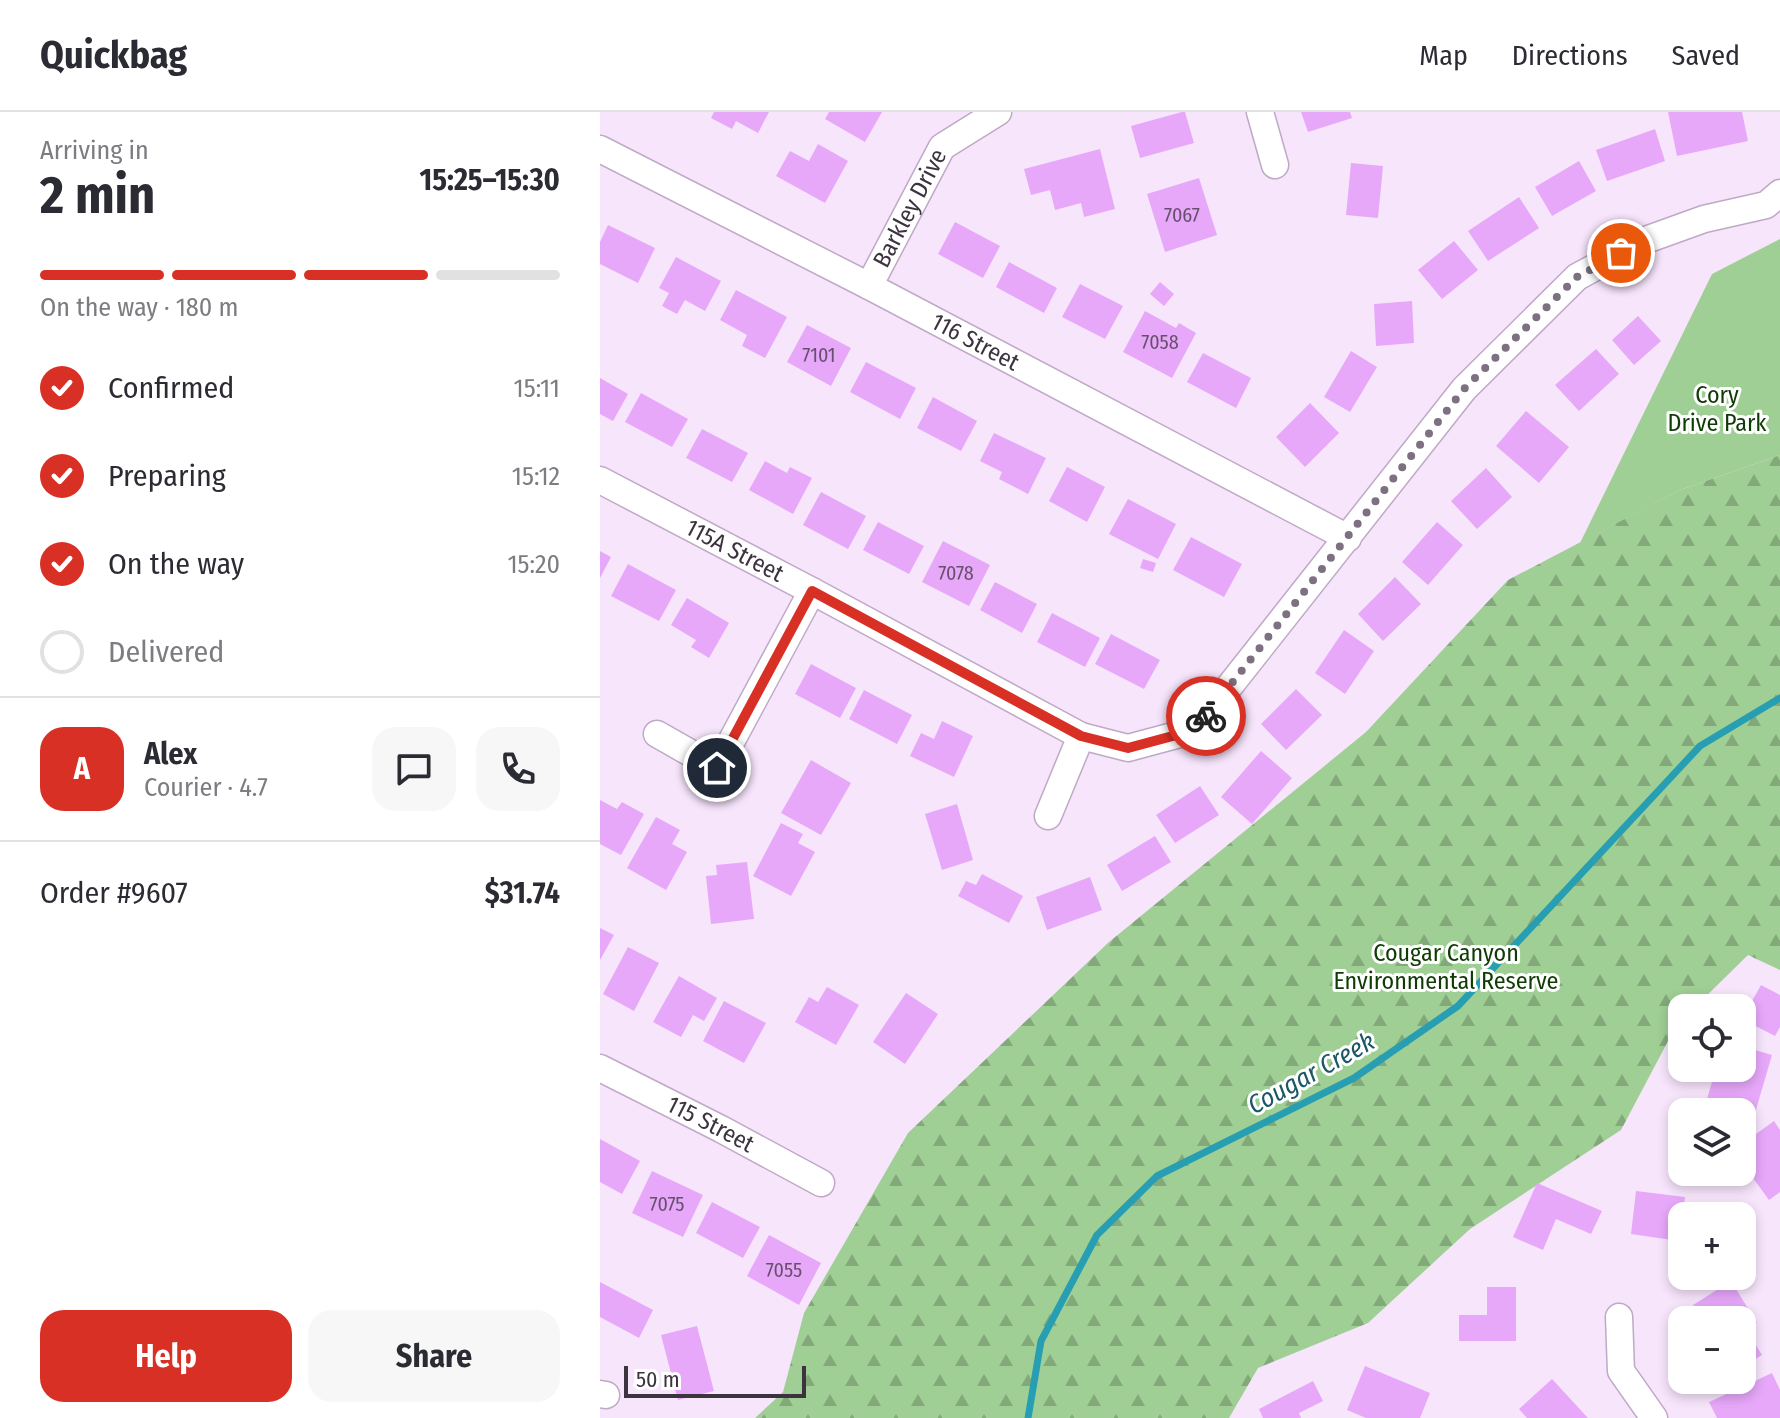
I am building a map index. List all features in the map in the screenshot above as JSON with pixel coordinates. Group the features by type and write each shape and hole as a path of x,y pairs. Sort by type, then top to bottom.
{"street":[{"name":"Barkley Drive","path":"869,286 942,147 998,112"},
{"path":"1260,112 1275,165"},
{"name":"116 Street","path":"600,149 869,286 1348,538"},
{"path":"1348,538 1464,389 1577,277 1643,241 1704,219 1766,205 1780,193"},
{"name":"115A Street","path":"600,480 1081,736 1128,748 1195,730 1348,538"},
{"path":"657,734 717,768 812,591"},
{"path":"1048,816 1081,736"},
{"name":"115 Street","path":"600,1068 821,1183"},
{"path":"1619,1317 1621,1371 1654,1418"}],"green space":[{"name":"Cory Drive Park","path":"1780,239 1780,455 1680,490 1580,543 1712,274"},
{"name":"Cougar Canyon Environmental Reserve","path":"1780,455 1780,970 1748,955 1708,994 1668,994 1668,1041 1621,1130 1470,1229 1368,1323 1258,1368 1229,1418 755,1418 783,1392 804,1313 908,1133 1109,942 1366,732 1508,580 1680,490"}],"building":[{"path":"714,112 769,112 758,133 736,121 732,129 711,118"},
{"path":"829,112 882,112 865,142 825,119"},
{"path":"1185,112 1194,143 1140,158 1131,126"},
{"path":"1301,112 1350,112 1352,118 1308,132"},
{"path":"1668,112 1742,112 1748,141 1677,156"},
{"path":"1655,129 1665,161 1607,181 1596,150"},
{"path":"818,144 848,161 825,203 776,176 790,151 809,161"},
{"path":"1100,149 1115,209 1084,217 1081,203 1055,210 1050,190 1031,195 1024,169"},
{"path":"1579,161 1596,191 1552,216 1535,187"},
{"path":"1351,163 1383,166 1378,218 1346,215"},
{"path":"1199,178 1217,235 1165,252 1147,194"},
{"path":"1519,197 1539,228 1488,261 1468,231"},
{"path":"955,222 1000,246 983,278 938,254"},
{"path":"608,225 655,248 638,283 600,264 600,242"},
{"path":"1454,241 1478,270 1442,299 1418,270"},
{"path":"676,257 721,281 705,311 685,300 677,314 662,306 669,293 659,288"},
{"path":"1009,262 1057,288 1044,313 996,287"},
{"path":"1160,282 1174,294 1164,306 1150,294"},
{"path":"1080,284 1123,306 1105,339 1062,317"},
{"path":"736,290 787,317 765,358 742,346 747,335 720,320"},
{"path":"1412,301 1414,343 1376,346 1374,304"},
{"path":"1145,311 1176,328 1179,323 1196,333 1172,378 1123,352"},
{"path":"1638,316 1661,341 1634,365 1612,340"},
{"path":"807,325 851,348 831,386 787,362"},
{"path":"1596,349 1619,374 1579,411 1555,385"},
{"path":"1351,351 1377,367 1350,412 1324,397"},
{"path":"1203,353 1251,378 1236,408 1187,382"},
{"path":"866,362 916,388 900,419 850,392"},
{"path":"600,378 628,394 613,421 600,414"},
{"path":"641,393 688,419 672,447 625,422"},
{"path":"933,397 977,421 961,451 917,428"},
{"path":"1310,403 1339,433 1305,467 1276,437"},
{"path":"1526,411 1569,447 1539,483 1496,446"},
{"path":"702,429 748,453 732,482 686,458"},
{"path":"994,433 1046,458 1028,494 999,479 1002,472 980,461"},
{"path":"765,461 787,473 790,467 812,478 793,514 749,490"},
{"path":"1067,467 1105,487 1087,522 1049,501"},
{"path":"1486,468 1512,497 1477,529 1451,501"},
{"path":"821,492 866,516 848,549 803,525"},
{"path":"1128,499 1176,524 1158,559 1109,534"},
{"path":"878,522 924,546 909,574 863,550"},
{"path":"1437,522 1463,545 1428,585 1402,562"},
{"path":"1191,537 1242,564 1224,597 1173,570"},
{"path":"943,541 990,565 969,606 922,582"},
{"path":"600,551 611,557 600,578"},
{"path":"1143,559 1156,563 1153,572 1140,568"},
{"path":"628,564 676,590 659,621 611,596"},
{"path":"1395,577 1421,604 1383,641 1358,614"},
{"path":"995,582 1037,604 1022,633 980,610"},
{"path":"687,598 729,623 709,658 691,647 696,640 671,625"},
{"path":"1052,613 1100,638 1085,667 1037,642"},
{"path":"1344,630 1374,651 1345,694 1315,673"},
{"path":"1111,634 1160,660 1144,689 1095,664"},
{"path":"811,664 856,688 840,718 795,694"},
{"path":"1296,689 1322,715 1286,750 1261,724"},
{"path":"864,690 912,715 897,744 849,719"},
{"path":"942,721 973,736 954,777 910,756 921,733 934,739"},
{"path":"1261,751 1292,778 1252,824 1221,797"},
{"path":"811,760 851,783 821,835 781,813"},
{"path":"1200,786 1219,815 1175,843 1156,815"},
{"path":"600,800 617,809 622,802 644,814 621,855 600,844"},
{"path":"957,804 973,860 942,870 925,814"},
{"path":"656,817 680,830 672,844 687,852 666,890 627,868"},
{"path":"781,823 803,834 798,843 815,852 791,896 753,876"},
{"path":"1155,836 1171,862 1122,891 1107,865"},
{"path":"747,862 754,919 711,924 706,876 717,875 716,865"},
{"path":"982,874 1023,896 1009,923 958,896 966,881 976,885"},
{"path":"1090,877 1102,910 1047,930 1036,897"},
{"path":"600,928 614,935 600,960"},
{"path":"628,947 659,963 634,1011 603,994"},
{"path":"679,976 717,998 704,1021 693,1015 681,1037 653,1022"},
{"path":"1761,985 1780,995 1780,1027 1775,1036 1756,1026 1756,994"},
{"path":"827,987 859,1005 836,1045 795,1022 809,997 818,1002"},
{"path":"906,993 938,1014 905,1064 873,1042"},
{"path":"724,1001 766,1023 744,1063 703,1041"},
{"path":"1756,1050 1772,1055 1756,1110 1756,1098 1707,1098 1712,1082 1756,1082"},
{"path":"1774,1121 1780,1130 1780,1192 1769,1200 1756,1182 1756,1134"},
{"path":"600,1139 640,1161 622,1194 600,1182"},
{"path":"652,1171 703,1195 683,1237 632,1213"},
{"path":"1537,1183 1602,1211 1591,1234 1556,1219 1543,1250 1513,1237"},
{"path":"1636,1191 1685,1197 1684,1202 1668,1202 1668,1239 1631,1234"},
{"path":"712,1202 760,1227 743,1258 696,1233"},
{"path":"769,1235 821,1263 799,1305 747,1276"},
{"path":"600,1282 653,1310 639,1338 600,1317"},
{"path":"1487,1287 1516,1287 1516,1341 1459,1341 1459,1315 1487,1315"},
{"path":"1717,1290 1737,1290 1746,1306 1694,1306"},
{"path":"697,1326 714,1391 678,1400 661,1335"},
{"path":"1756,1345 1762,1355 1756,1359"},
{"path":"1365,1366 1430,1393 1420,1418 1366,1418 1347,1410"},
{"path":"1772,1373 1780,1390 1780,1418 1717,1418 1709,1402 1726,1394 1756,1394 1756,1380"},
{"path":"1552,1379 1588,1418 1527,1418 1519,1409"},
{"path":"1313,1381 1323,1401 1299,1413 1301,1418 1263,1418 1259,1409"}],"waterway":[{"name":"Cougar Creek","path":"1028,1418 1041,1341 1097,1235 1157,1176 1354,1078 1458,1006 1700,746 1780,698"}],"way so far":[{"path":"1206,716 1464,389 1577,277 1621,253"}],"route":[{"path":"717,768 812,591 1081,736 1128,748 1195,730 1206,716"}]}
